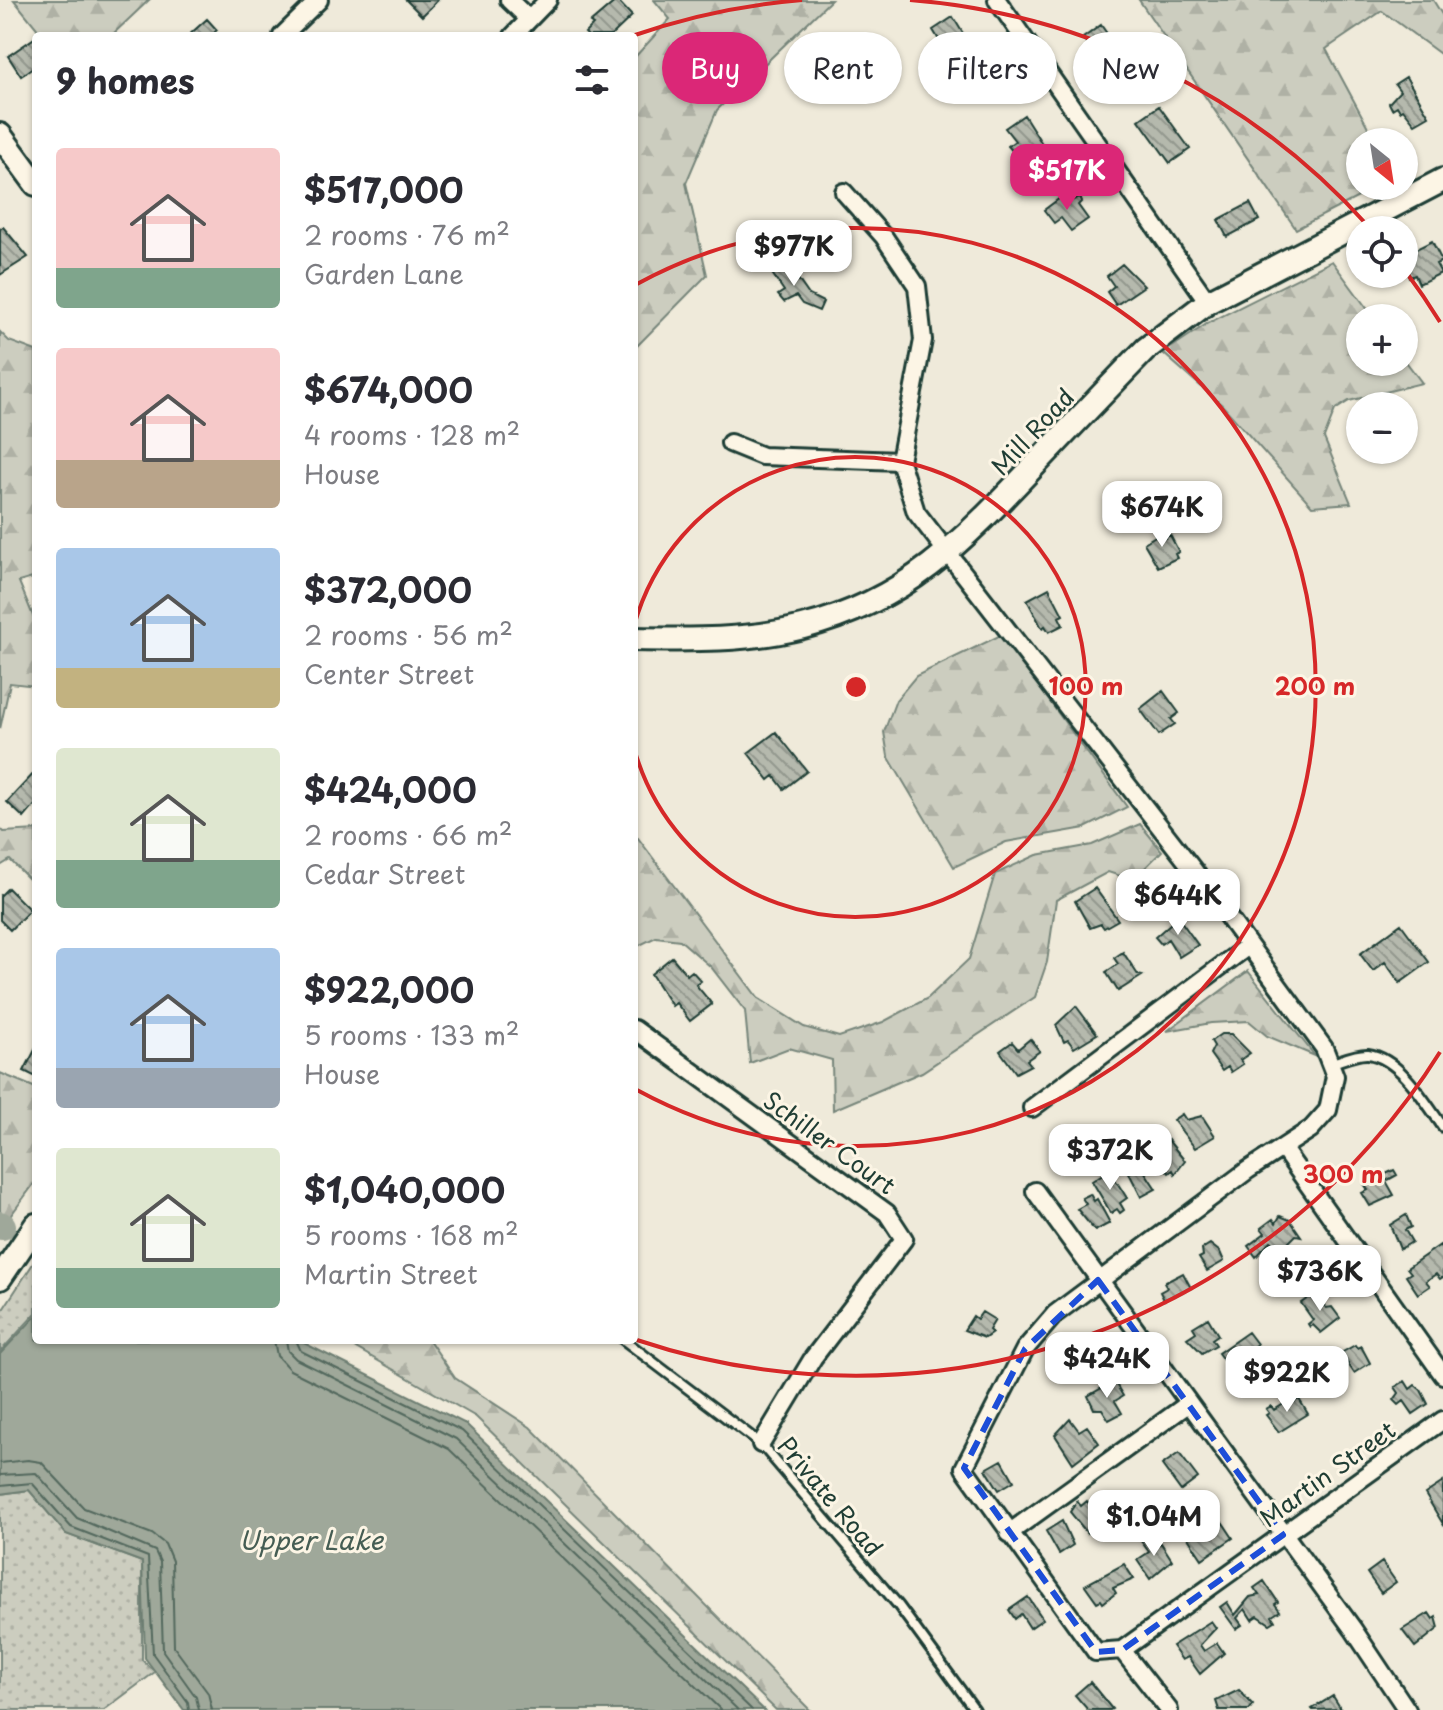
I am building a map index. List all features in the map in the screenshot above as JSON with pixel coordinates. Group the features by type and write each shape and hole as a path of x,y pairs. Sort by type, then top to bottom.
{"main road":[{"path":"0,135 32,179"},
{"name":"Mill Road","path":"638,639 721,639 802,627 869,605 946,556 1146,349 1208,302 1443,180"},
{"path":"0,1278 32,1231"}],"street":[{"path":"286,32 319,0"},
{"path":"509,0 529,19"},
{"path":"517,32 548,0"},
{"path":"997,0 1208,302"},
{"path":"844,192 884,237 917,286 923,340 900,461 916,512 946,556 1024,648 1297,1010 1332,1063 1334,1094 1328,1110 1311,1129 1055,1314 1025,1349 964,1468 1096,1652 1122,1650 1169,1710"},
{"path":"730,443 762,456 900,461"},
{"path":"1032,1108 1248,946"},
{"name":"Schiller Court","path":"638,1032 887,1213 904,1239 813,1358 761,1444"},
{"path":"1283,1149 1443,1375"},
{"path":"1035,1191 1407,1710"},
{"path":"1009,1533 1188,1404"},
{"name":"Martin Street","path":"1122,1650 1443,1420"}],"lane":[{"path":"1332,1063 1362,1054 1382,1059 1418,1093 1443,1127"},
{"name":"Private Road","path":"629,1344 761,1444 898,1605 975,1710"}],"highlighted area":[{"path":"1098,1280 1283,1535 1122,1650 1096,1652 964,1468 1025,1349"}],"green space":[{"path":"14,0 149,0 115,32 40,32"},
{"path":"654,0 831,0 798,32 784,32 784,45 768,61 768,32 662,32 662,104 723,104 717,110 686,183 707,275 638,345 638,54 670,19"},
{"path":"1139,0 1433,0 1443,16 1443,56 1382,11 1326,49 1368,128 1346,128 1346,200 1353,200 1296,229 1187,70 1187,32 1161,32"},
{"path":"1332,261 1346,280 1346,288 1352,288 1364,304 1346,304 1346,376 1417,376 1422,383 1386,392 1346,392 1346,403 1335,410 1324,438 1351,503 1312,506 1222,405 1163,353 1208,323"},
{"path":"0,332 9,341 32,350 32,578 19,582 32,613 32,686 10,683 0,729"},
{"path":"1001,635 1127,807 1085,828 1006,842 954,867 888,756 884,732 896,700 916,676"},
{"path":"1140,824 1162,851 1133,880 1108,872 1056,900 1047,962 1035,997 922,1072 833,1110 832,1060 789,1048 750,1063 745,1011 711,967 680,940 656,937 638,946 638,838 758,998 804,1027 839,1037 883,1022 928,998 969,959 995,874 1037,855 1092,845"},
{"path":"0,828 4,832 32,830 32,882 10,860 0,866"},
{"path":"1248,971 1315,1056 1267,1036 1249,1021 1211,1023 1167,1031"},
{"path":"0,1073 32,1086 32,1186 0,1230"},
{"path":"32,1265 32,1317 0,1352 0,1314"},
{"path":"349,1344 432,1344 455,1378 530,1427 810,1710 776,1710 476,1417"},
{"path":"29,1490 66,1534 142,1562 142,1660 155,1672 104,1710 0,1710 0,1494"}],"water":[{"name":"Upper Lake","path":"32,1320 32,1344 306,1344 466,1424 764,1710 184,1710 145,1658 142,1562 66,1534 29,1490 0,1494 0,1354"}],"building":[{"path":"406,0 438,0 422,16"},
{"path":"617,0 632,16 615,32 586,32 593,25 590,23"},
{"path":"953,17 962,32 934,32"},
{"path":"207,19 217,30 215,32 192,32"},
{"path":"1101,25 1106,32 1091,32"},
{"path":"32,40 32,69 21,76 8,56"},
{"path":"1406,77 1429,116 1415,124 1403,109 1400,111 1397,106 1392,109 1389,103 1400,91 1395,84"},
{"path":"1159,106 1190,149 1170,163 1139,120"},
{"path":"1024,115 1051,158 1034,169 1020,149 1014,153 1008,146 1015,141 1005,128"},
{"path":"1068,192 1073,200 1080,197 1082,201 1078,205 1088,219 1071,231 1061,218 1054,223 1044,210"},
{"path":"1250,203 1259,220 1227,237 1218,220"},
{"path":"3,227 28,257 0,275 0,229"},
{"path":"1432,241 1442,261 1436,264 1441,273 1419,284 1418,282 1418,248"},
{"path":"1122,264 1144,286 1116,305 1107,292 1114,286 1107,276"},
{"path":"780,265 784,270 789,266 809,295 823,302 819,311 802,304 796,296 784,302 778,295 784,291 771,272"},
{"path":"1162,532 1165,538 1170,535 1179,552 1175,554 1177,558 1158,567 1144,543"},
{"path":"1049,588 1063,615 1059,617 1063,625 1049,632 1045,626 1042,628 1027,600"},
{"path":"1163,691 1179,713 1171,719 1175,724 1159,735 1140,709"},
{"path":"776,732 807,771 784,789 774,776 769,780 748,753"},
{"path":"32,775 32,809 24,818 7,802"},
{"path":"8,888 30,910 10,930 0,920 0,896"},
{"path":"1095,888 1118,920 1104,928 1101,924 1090,928 1075,901"},
{"path":"1178,917 1198,945 1179,957 1168,939 1161,944 1155,937"},
{"path":"1401,924 1429,962 1400,983 1385,962 1373,971 1360,954"},
{"path":"1123,952 1138,975 1142,976 1118,991 1106,972 1118,964 1114,958"},
{"path":"672,957 687,975 692,971 701,981 696,985 712,1004 690,1021 676,1003 672,1006 651,974"},
{"path":"1076,1006 1097,1034 1074,1048 1068,1040 1064,1042 1056,1025"},
{"path":"1221,1034 1231,1034 1250,1053 1240,1060 1243,1064 1231,1072 1228,1067 1222,1071 1210,1054 1214,1046 1211,1041"},
{"path":"1030,1039 1040,1051 1027,1060 1031,1065 1016,1073 1000,1051 1012,1042 1018,1049"},
{"path":"32,1056 32,1075 24,1071"},
{"path":"1182,1114 1186,1120 1202,1116 1215,1136 1195,1148 1173,1120"},
{"path":"1168,1140 1185,1161 1175,1174 1173,1170 1169,1173 1152,1153"},
{"path":"1141,1166 1156,1189 1141,1197 1129,1173"},
{"path":"1109,1170 1127,1198 1120,1203 1124,1210 1120,1213 1117,1209 1111,1213 1092,1181"},
{"path":"1394,1170 1397,1175 1386,1181 1394,1195 1370,1206 1362,1193 1368,1190 1364,1184"},
{"path":"1090,1194 1094,1201 1097,1199 1110,1223 1095,1231 1077,1209 1086,1204 1082,1198"},
{"path":"1406,1215 1411,1227 1405,1230 1412,1242 1400,1249 1390,1225"},
{"path":"1280,1216 1290,1220 1301,1236 1296,1235 1281,1250 1271,1241 1256,1257 1248,1246 1265,1233 1261,1228 1273,1219 1276,1223"},
{"path":"1210,1244 1220,1252 1224,1261 1207,1271 1199,1258 1203,1256 1202,1249"},
{"path":"1440,1245 1443,1251 1443,1277 1440,1279 1436,1274 1426,1281 1430,1286 1418,1294 1406,1276 1411,1273 1407,1268"},
{"path":"1308,1263 1316,1275 1284,1294 1279,1287"},
{"path":"1183,1273 1191,1288 1164,1300 1160,1292 1167,1288 1164,1283"},
{"path":"1316,1293 1326,1308 1332,1307 1340,1318 1321,1333 1308,1324 1313,1320 1301,1303"},
{"path":"982,1312 995,1320 989,1330 992,1333 985,1338 964,1330 973,1316 977,1319"},
{"path":"1208,1318 1218,1335 1212,1339 1216,1345 1202,1353 1187,1338 1196,1332 1193,1327"},
{"path":"1248,1332 1257,1344 1242,1355 1245,1359 1239,1363 1235,1358 1227,1365 1218,1353"},
{"path":"1087,1338 1100,1356 1063,1381 1059,1375 1064,1371 1056,1359"},
{"path":"1355,1345 1357,1348 1361,1346 1370,1363 1354,1373 1341,1353"},
{"path":"1114,1381 1123,1396 1115,1401 1122,1413 1109,1420 1102,1409 1094,1409 1088,1396"},
{"path":"1405,1381 1410,1389 1415,1385 1421,1390 1428,1404 1413,1414 1404,1401 1399,1405 1394,1400 1399,1393 1395,1387"},
{"path":"1292,1399 1294,1402 1299,1399 1308,1414 1279,1432 1266,1415 1269,1413 1266,1409 1271,1406 1274,1410"},
{"path":"1070,1419 1079,1431 1087,1426 1099,1443 1073,1463 1055,1435"},
{"path":"1179,1453 1198,1478 1181,1491 1162,1465"},
{"path":"1002,1460 1014,1481 999,1490 986,1469"},
{"path":"1443,1482 1443,1524 1425,1494"},
{"path":"1077,1501 1081,1506 1087,1501 1091,1506 1096,1501 1105,1513 1090,1525 1092,1529 1087,1533 1070,1512"},
{"path":"1062,1521 1073,1545 1059,1554 1046,1531"},
{"path":"1206,1522 1212,1531 1223,1523 1233,1538 1202,1559 1186,1535"},
{"path":"1150,1535 1156,1545 1161,1543 1172,1560 1150,1579 1137,1560 1149,1552 1141,1541"},
{"path":"1382,1562 1396,1582 1381,1593 1367,1573"},
{"path":"1124,1564 1134,1579 1113,1588 1116,1593 1103,1603 1101,1600 1097,1602 1085,1585"},
{"path":"1264,1581 1278,1602 1275,1604 1280,1611 1272,1616 1275,1621 1270,1624 1258,1616 1252,1620 1245,1609 1237,1618 1242,1625 1236,1629 1220,1607 1227,1602 1235,1615 1250,1597 1259,1595 1254,1588"},
{"path":"1028,1597 1043,1619 1030,1628 1021,1614 1015,1619 1009,1610"},
{"path":"1429,1613 1433,1619 1436,1617 1439,1628 1415,1647 1402,1630"},
{"path":"1211,1621 1216,1628 1200,1645 1204,1651 1217,1643 1224,1653 1200,1674 1188,1657 1182,1660 1172,1646"},
{"path":"1090,1682 1112,1709 1088,1710 1075,1695"},
{"path":"1239,1690 1253,1705 1249,1710 1219,1710 1216,1701"},
{"path":"1333,1696 1341,1709 1312,1709"}]}
